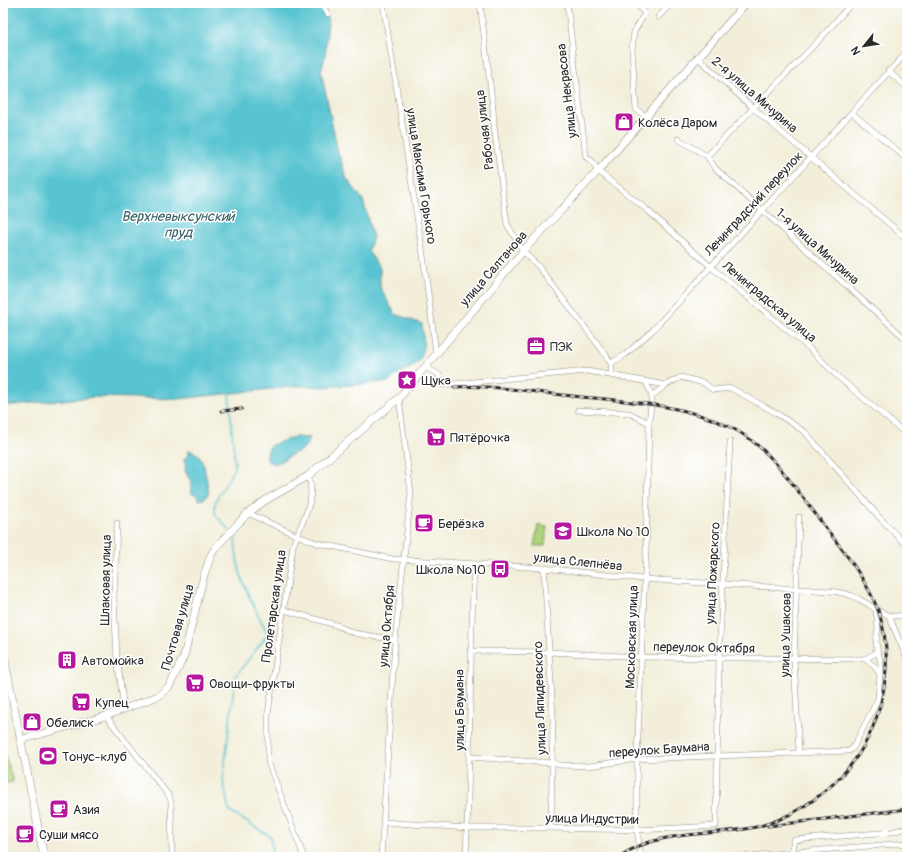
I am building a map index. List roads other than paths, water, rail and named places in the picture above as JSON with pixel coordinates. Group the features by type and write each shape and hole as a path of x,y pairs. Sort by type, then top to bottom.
{"main road":[{"name":"улица Салтанова","path":"237,524 248,513 266,500 308,476 399,398 523,251 598,171 746,3"},
{"name":"Почтовая улица","path":"20,740 106,716 158,696 173,682 184,656 209,560 223,539 237,524"},
{"path":"3,652 44,857"}],"street":[{"path":"321,3 328,14"},
{"name":"улица Максима Горького","path":"382,3 423,255 436,353"},
{"name":"Рабочая улица","path":"480,3 507,224 523,251 538,266 611,363"},
{"name":"улица Некрасова","path":"567,3 586,156 592,161 598,171"},
{"path":"635,3 645,13 634,32 632,50 636,109 645,116"},
{"path":"658,17 672,3"},
{"path":"707,156 820,39 852,3"},
{"name":"Ленинградский переулок","path":"611,363 625,355 653,330 888,71 907,52"},
{"name":"2-я улица Мичурина","path":"698,58 753,108 907,239"},
{"path":"888,71 907,87"},
{"path":"852,112 907,159"},
{"name":"1-я улица Мичурина","path":"678,139 707,156 715,168 907,340"},
{"name":"Ленинградская улица","path":"598,171 646,209 710,266 810,348 837,376 907,435"},
{"path":"611,363 612,375"},
{"path":"426,367 438,375 442,385 587,372 666,385"},
{"path":"646,382 652,396 666,385 681,377 704,383 714,390 731,388 776,413 805,432 879,517 907,546"},
{"name":"Московская улица","path":"641,857 637,830 637,759 647,520 649,423 652,396"},
{"name":"улица Октября","path":"381,857 395,640 403,560 412,494 399,398"},
{"path":"578,410 629,413 649,423"},
{"name":"улица Пожарского","path":"716,826 719,658 730,442"},
{"name":"Пролетарская улица","path":"304,857 268,762 268,714 284,610 290,558 296,536 302,528 311,492 312,486 308,476"},
{"name":"улица Слепнёва","path":"248,513 296,536 340,548 403,560 544,568 644,579 797,588 842,593 860,599 889,616"},
{"name":"улица Ушакова","path":"799,517 794,659 799,753"},
{"name":"Шлаковая улица","path":"117,523 114,598 117,658 124,709"},
{"name":"улица Баумана","path":"466,857 470,757 470,651 474,564"},
{"name":"улица Ляпидевского","path":"544,568 553,763 551,828"},
{"path":"876,609 878,628 876,641 881,663 880,674"},
{"path":"284,610 336,625 354,633 395,640"},
{"path":"889,616 896,618 907,614"},
{"path":"889,616 907,659"},
{"path":"877,650 874,654 865,659 874,666 880,674"},
{"name":"переулок Октября","path":"470,651 549,652 641,657 865,659"},
{"name":"переулок Баумана","path":"470,757 553,763 559,765 589,766 637,759 849,751 853,748 878,699 880,674"},
{"path":"106,716 169,796 171,801 172,857"},
{"name":"улица Индустрии","path":"383,822 467,828 637,830 716,826"},
{"path":"791,853 794,840 891,832 907,828"},
{"path":"736,857 907,844"}],"water":[{"name":"Верхневыксунский пруд","path":"3,3 314,3 324,9 328,21 325,57 321,71 338,152 347,179 363,200 373,238 368,251 380,268 380,287 395,314 422,324 423,348 417,363 400,372 388,382 326,387 299,386 178,399 95,397 3,406"},
{"path":"294,437 310,438 304,448 282,461 271,463 267,461 267,453 271,445"},
{"path":"189,450 199,455 204,466 209,493 204,499 199,500 196,495 192,494 191,482 185,471 186,467 184,459 188,456"}],"waterway":[{"path":"229,394 235,467 215,502 215,514 229,530"},
{"path":"233,534 235,536 236,551 241,576 268,634 235,677 223,780 229,811 271,837 272,857"}],"railway":[{"path":"454,387 508,389 626,401 668,407 689,412 728,426 741,433 764,451 784,473 857,570 878,610 884,631 886,652 886,675 882,696 876,718 868,738 856,757 834,783 801,808 776,821 751,828 666,838 649,842 634,848 619,857"},
{"path":"221,411 242,409"},
{"path":"768,826 907,809"}],"place":[{"name":"Колёса Даром","path":"624,122"},
{"name":"ПЭК","path":"536,346"},
{"name":"Щука","path":"407,380"},
{"name":"Пятёрочка","path":"436,437"},
{"name":"Берёзка","path":"424,523"},
{"name":"Школа № 10","path":"563,531"},
{"name":"Школа №10","path":"500,569"},
{"name":"Автомойка","path":"67,660"},
{"name":"Овощи-фрукты","path":"195,683"},
{"name":"Купец","path":"81,702"},
{"name":"Обелиск","path":"32,722"},
{"name":"Тонус-клуб","path":"48,756"},
{"name":"Азия","path":"59,809"},
{"name":"Суши мясо","path":"25,834"}]}
